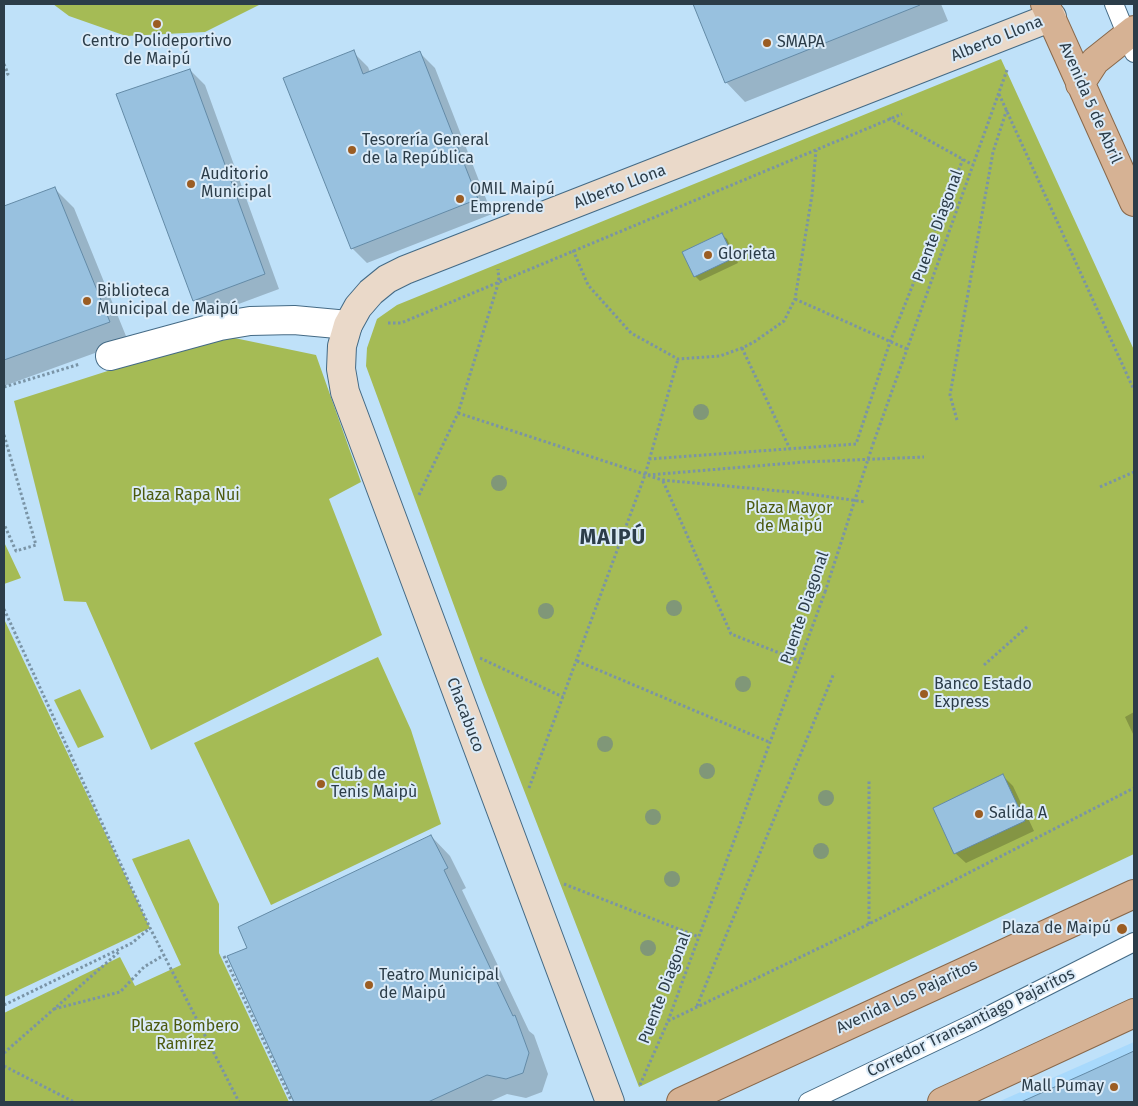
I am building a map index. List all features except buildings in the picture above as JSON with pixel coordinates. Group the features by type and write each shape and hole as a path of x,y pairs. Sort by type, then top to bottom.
{"main road":[{"name":"Avenida 5 de Abril","path":"1048,10 1134,202"},
{"name":"Alberto Llona","path":"348,325 358,306 387,279 1048,10"},
{"path":"1080,84 1095,61 1132,39"},
{"name":"Chacabuco","path":"348,325 342,346 341,369 345,392 610,1102"},
{"name":"Avenida Los Pajaritos","path":"681,1102 1134,894"},
{"path":"942,1102 1134,1013"}],"street":[{"path":"110,356 220,326 250,321 294,320 348,325"}],"lane":[{"path":"1114,4 1132,39"},
{"name":"Corredor Transantiago Pajaritos","path":"808,1102 976,1022 1134,942"}],"path":[{"name":"Puente Diagonal","path":"639,1087 668,1021 800,661 907,350 1007,71 1013,63"},
{"path":"4,64 8,74 4,76"},
{"path":"998,74 1007,71"},
{"path":"999,94 1134,390"},
{"path":"957,420 950,395 993,152 1006,109"},
{"path":"348,325 401,322 907,112"},
{"path":"882,117 890,119 974,165"},
{"path":"573,250 588,286 631,333 678,359 720,356 742,348 784,321 795,299 812,195 816,150"},
{"path":"649,460 856,444 890,342 963,159"},
{"path":"398,538 458,413 499,281 496,235"},
{"path":"795,299 907,350"},
{"path":"742,348 790,449"},
{"path":"4,386 110,356"},
{"path":"510,837 645,475 678,359"},
{"path":"458,413 662,480 802,492 866,502"},
{"path":"4,435 36,545 16,550 4,524"},
{"path":"645,475 804,462 924,457"},
{"path":"1100,487 1134,472"},
{"path":"662,480 731,634 800,661"},
{"path":"4,609 150,928 239,1102"},
{"path":"984,665 1028,626"},
{"path":"436,638 563,697"},
{"path":"577,661 769,742"},
{"path":"696,1006 834,673"},
{"path":"869,780 869,924"},
{"path":"668,1021 869,924 1134,788"},
{"path":"521,866 698,937"},
{"path":"4,1053 124,947 150,928"},
{"path":"4,1005 124,947"},
{"path":"53,1009 120,992 144,967 164,955"},
{"path":"224,956 292,1102"},
{"path":"4,1066 74,1102"}],"shaded area":[{"path":"1134,1042 1134,1102 998,1102"}],"green space":[{"name":"Centro Polideportivo de Maipú","path":"53,4 261,4 205,32 126,36 69,16"},
{"name":"Plaza Mayor de Maipú","path":"1001,59 1134,350 1134,854 639,1087 482,682 366,366 367,348 377,319 397,305"},
{"name":"Plaza Rapa Nui","path":"220,335 316,355 361,482 329,499 382,635 151,750 86,602 64,601 14,401"},
{"path":"4,542 21,578 4,584"},
{"path":"4,619 150,928 4,997"},
{"name":"Club de Tenis Maipù","path":"378,657 411,730 441,824 271,905 194,743"},
{"path":"80,689 104,737 78,748 54,700"},
{"name":"Plaza Bombero Ramírez","path":"189,839 219,904 219,953 289,1102 4,1102 4,1013 120,957 135,986 181,965 132,859"}],"place":[{"name":"Centro Polideportivo de Maipú","path":"157,24"},
{"name":"SMAPA","path":"767,43"},
{"name":"Tesorería General de la República","path":"352,150"},
{"name":"Auditorio Municipal","path":"191,184"},
{"name":"OMIL Maipú Emprende","path":"460,199"},
{"name":"Glorieta","path":"708,255"},
{"name":"Biblioteca Municipal de Maipú","path":"87,301"},
{"name":"Banco Estado Express","path":"924,694"},
{"name":"Club de Tenis Maipù","path":"321,784"},
{"name":"Salida A","path":"979,814"},
{"name":"Plaza de Maipú","path":"1122,929"},
{"name":"Teatro Municipal de Maipú","path":"369,985"},
{"name":"Mall Pumay","path":"1114,1087"}],"district":[{"name":"MAIPÚ","path":"613,538"}]}
